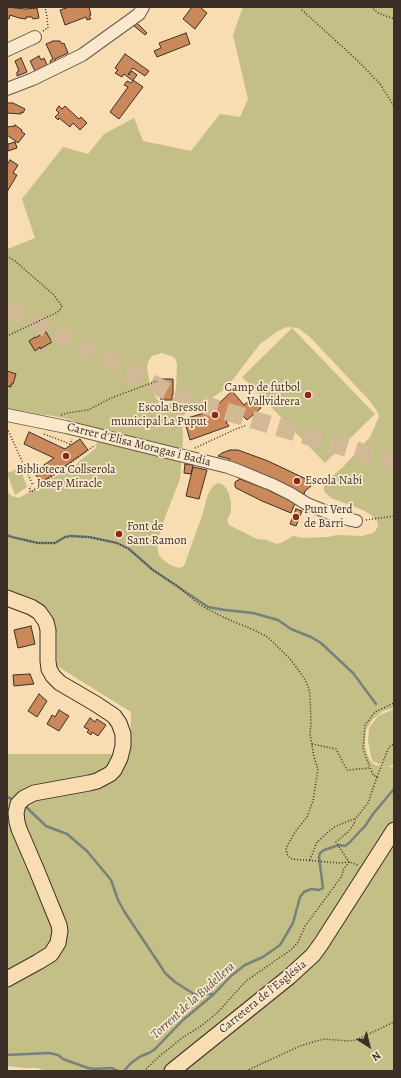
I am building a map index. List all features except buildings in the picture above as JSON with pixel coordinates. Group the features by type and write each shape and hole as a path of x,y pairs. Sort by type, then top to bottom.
{"main road":[{"path":"7,598 31,607 42,615 48,630 48,660 49,669 53,676 60,683 114,716 119,723 123,734 120,758 114,770 110,774 97,781 34,793 24,798 18,804 16,822 59,925 60,932 58,943 50,954 7,979"},
{"name":"Carretera de l'Església","path":"172,1071 303,965 313,955 394,830"}],"street":[{"path":"8,88 33,79 82,55 139,14 143,7"},
{"path":"7,50 35,37"},
{"name":"Carrer d'Elisa Moragas i Badia","path":"7,415 51,423 228,467 312,503 339,517 356,521"}],"path":[{"path":"35,37 48,28 45,7"},
{"path":"301,7 302,10 357,60 380,84 394,106"},
{"path":"371,7 378,13 394,19"},
{"path":"7,256 15,261 54,295 62,306 56,313 7,336"},
{"path":"51,423 52,419 67,413 88,410 111,398 157,381"},
{"path":"194,448 236,429 247,426"},
{"path":"7,428 32,483 29,490 31,492 96,444"},
{"path":"44,434 70,444 71,442"},
{"path":"356,521 394,516"},
{"path":"7,535 38,543 55,543 65,537 71,536 117,543 129,549 153,570 176,585 200,606 266,636 291,660 304,678 310,694 310,734 314,757 318,768 313,801 307,817 295,832 286,848 286,851 289,857 292,858 315,861 349,862 369,869"},
{"path":"376,777 369,768 363,749 365,725 375,712 394,703"},
{"path":"312,744 336,749 347,770 369,768"},
{"path":"349,862 336,842 349,832 356,818 368,802 376,777 389,746 394,744"},
{"path":"310,860 317,842 334,827 356,818"},
{"path":"144,1071 182,1038 201,1026 217,1013 246,981 292,949 298,942 305,926 341,878 343,870 349,862"},
{"path":"246,1071 300,1046 325,1039 347,1041 356,1040 394,1022"}],"shaded area":[{"path":"243,7 394,7 394,708 383,711 372,720 366,730 365,744 367,754 371,762 375,765 386,767 372,761 368,741 369,728 378,716 394,709 394,764 388,767 394,767 394,1071 47,1071 37,1068 7,1066 7,754 130,754 131,712 57,666 57,635 50,617 35,599 7,589 7,492 12,496 19,498 74,466 96,448 98,434 91,428 68,419 24,411 17,412 7,408 7,249 35,238 22,199 63,147 88,154 104,134 134,118 143,141 191,151 220,114 240,117 248,99 233,35","holes":["287,327 298,328 309,336 369,400 377,411 379,417 370,437 342,468 330,478 324,486 324,491 331,498 363,510 371,515 377,521 378,526 373,533 362,536 337,535 328,537 303,538 293,536 281,543 276,544 267,540 257,539 229,525 227,520 231,512 231,502 226,488 222,484 218,483 213,486 208,494 203,513 184,566 179,568 170,565 159,555 157,541 180,479 183,441 182,418 189,411 202,405 226,388 260,344 278,331","162,353 175,358 177,364 176,389 173,400 168,405 164,405 159,402 151,390 147,368 148,362 152,356"]},
{"name":"Camp de futbol Vallvidrera","path":"292,328 375,414 325,463 242,377"},
{"path":"20,468 27,487 15,495 7,473"}],"waterway":[{"path":"7,535 38,543 55,543 65,537 71,536 89,537 117,543 129,549 153,570 208,607 253,613 278,620 291,629 311,637 321,643 353,673 376,704"},
{"name":"Torrent de la Budellera","path":"124,1071 131,1063 154,1050 183,1020 214,994 231,976 245,965 263,957 280,945 293,923 300,897 304,892 311,889 319,890 323,888 319,857 320,853 324,850 339,845 345,846 349,843 365,826 394,789"},
{"path":"7,797 14,800"},
{"path":"25,806 46,826 67,834 87,851 111,880 118,900 124,911 165,973 175,982 194,994 214,994"},
{"path":"7,1055 49,1053 58,1055 63,1059 88,1068 112,1068 118,1071"}],"tunnel":[{"path":"7,308 178,397 394,462"}],"place":[{"name":"Camp de futbol Vallvidrera","path":"308,395"},
{"name":"Escola Bressol municipal La Puput","path":"215,415"},
{"name":"Biblioteca Collserola - Josep Miracle","path":"66,456"},
{"name":"Escola Nabí","path":"297,481"},
{"name":"Punt Verd de Barri","path":"296,517"},
{"name":"Font de Sant Ramon","path":"119,534"}]}
